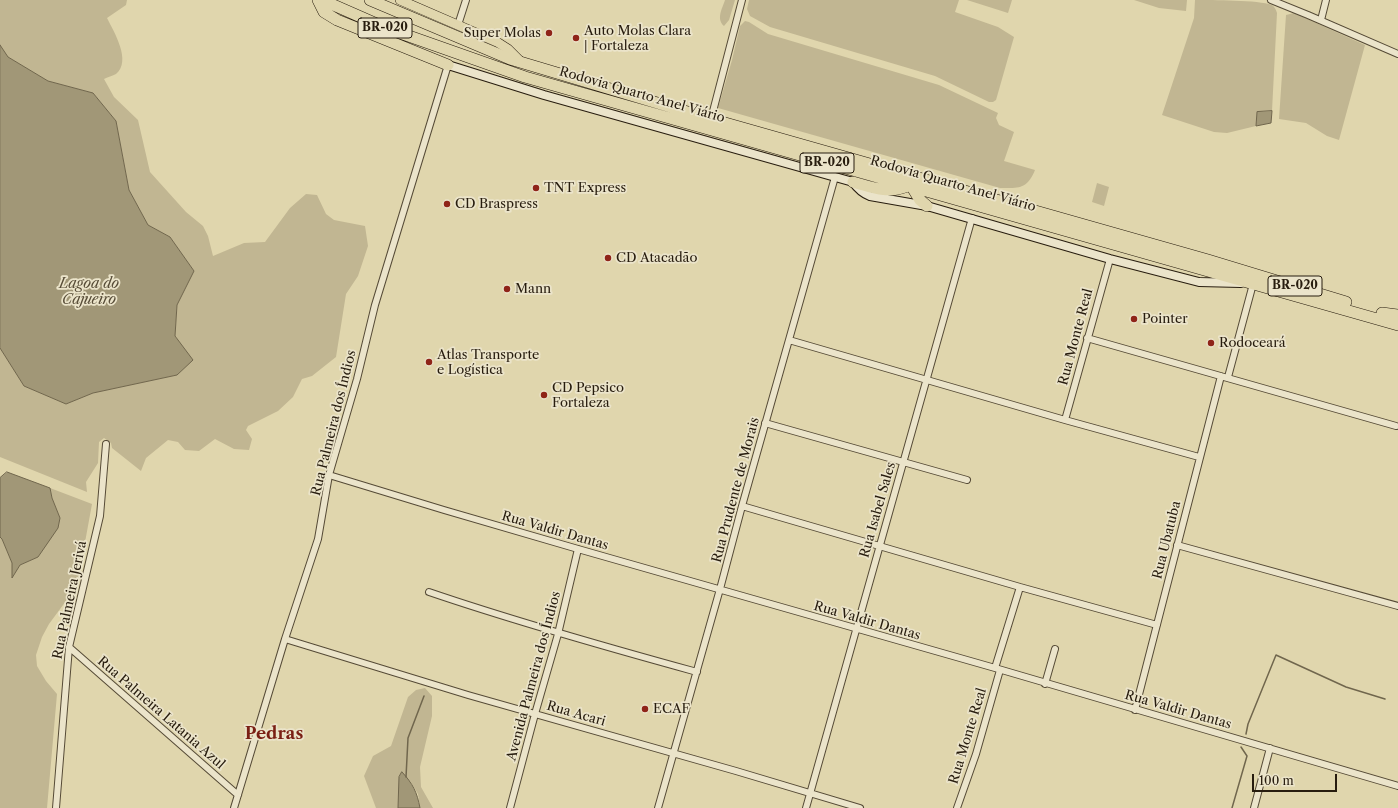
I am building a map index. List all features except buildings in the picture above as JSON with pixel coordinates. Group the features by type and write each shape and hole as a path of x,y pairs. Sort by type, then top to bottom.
{"highway":[{"path":"318,0 324,12 337,20 448,65"},
{"name":"Rodovia Quarto Anel Viário","path":"322,0 386,28 525,77 1252,284 1381,316"},
{"name":"Rodovia Quarto Anel Viário","path":"370,0 510,59 711,119 1208,260 1381,316"},
{"path":"450,51 454,36"},
{"path":"853,182 885,191 910,186 920,200 927,206"},
{"path":"1381,316 1398,316"},
{"path":"1381,316 1398,326"}],"main road":[{"name":"BR-020","path":"400,0 497,42 508,49 521,62"}],"street":[{"path":"458,25 466,0"},
{"path":"711,119 742,0"},
{"path":"1271,0 1398,54"},
{"path":"1321,20 1326,0"},
{"path":"448,65 552,97 853,182 857,189 870,196 927,206 1110,259 1203,283 1252,284"},
{"name":"Rua Palmeira dos Índios","path":"234,808 285,639 318,539 329,475 357,379 375,305 448,65"},
{"name":"Rua Prudente de Morais","path":"658,808 835,177"},
{"name":"Rua Isabel Sales","path":"806,808 903,462 928,380 972,218"},
{"name":"Rua Monte Real","path":"1065,420 1110,259"},
{"name":"Rua Ubatuba","path":"1135,710 1199,457 1252,284"},
{"path":"1087,338 1225,376 1396,426"},
{"path":"789,340 1199,457"},
{"path":"765,423 967,480"},
{"name":"Rua Palmeira Jerivá","path":"56,808 69,647 100,516 106,444"},
{"name":"Rua Valdir Dantas","path":"329,475 578,549 1398,786"},
{"path":"742,506 1020,587 1157,625"},
{"path":"1177,545 1398,606"},
{"name":"Avenida Palmeira dos Índios","path":"510,808 534,714 558,634 578,549"},
{"name":"Rua Monte Real","path":"957,808 976,754 997,669 1020,587"},
{"path":"428,592 558,634 697,672"},
{"name":"Rua Acari","path":"285,639 534,714 860,808"},
{"name":"Rua Palmeira Latania Azul","path":"69,647 238,796"},
{"path":"1045,684 1055,649"},
{"path":"1254,808 1270,748"}],"shaded area":[{"path":"0,0 127,0 126,5 107,18 120,46 122,62 116,74 104,79 114,97 138,120 150,172 186,212 203,226 208,236 213,256 244,243 265,242 290,208 306,194 317,195 326,214 334,220 365,226 368,246 358,276 346,294 336,357 312,376 302,379 293,397 278,411 248,426 246,430 252,439 249,450 234,449 215,439 199,451 185,450 178,442 168,440 146,458 141,471 112,448 111,443 104,438 99,442 98,463 86,482 87,492 0,457 0,348 24,386 66,404 93,393 177,375 192,360 175,336 177,305 194,271 170,237 148,225 129,190 116,121 93,93 48,81 8,57 0,45"},
{"path":"725,0 735,0 729,20 724,26 720,20 720,17"},
{"path":"749,0 959,0 955,12 998,27 1014,37 996,100 989,102 935,76 770,27 750,16 747,9"},
{"path":"967,0 1012,0 1008,13"},
{"path":"1134,0 1187,0 1186,11 1159,8"},
{"path":"1195,0 1257,2 1272,5 1276,10 1272,111 1257,112 1256,126 1227,133 1214,132 1162,115 1194,18"},
{"path":"1294,13 1365,45 1339,140 1327,136 1306,123 1279,119 1286,15"},
{"path":"745,21 768,34 939,85 998,113 996,118 999,125 1014,132 1004,161 1035,170 1032,177 1025,184 1017,188 1000,188 718,108 740,26"},
{"path":"1097,183 1109,187 1104,206 1092,202"},
{"path":"50,488 92,504 77,586 49,624 42,637 36,655 37,666 46,681 57,694 47,808 0,808 0,537 12,563 12,577 20,565 38,557 60,518 52,498"},
{"path":"425,688 432,696 432,716 420,767 421,787 433,808 420,808 418,794 410,781 398,808 376,808 364,776 373,756 391,746 408,697 416,690"}],"water":[{"name":"Lagoa do Cajueiro","path":"0,45 8,57 48,81 93,93 116,121 129,190 148,225 170,237 194,271 177,305 175,336 193,360 177,375 93,393 66,404 24,386 0,348"},
{"path":"1272,111 1271,123 1256,126 1257,112"},
{"path":"7,472 50,488 52,498 60,518 58,528 38,557 20,565 12,578 12,563 0,537 0,478"},
{"path":"402,772 414,788 420,808 398,808 399,777"}],"waterway":[{"path":"1246,734 1248,724 1276,655 1346,687 1385,699"},
{"path":"406,777 408,738 424,696"},
{"path":"1232,808 1247,756 1241,747"}],"place":[{"name":"Super Molas","path":"549,33"},
{"name":"Auto Molas Clara | Fortaleza","path":"576,38"},
{"name":"TNT Express","path":"536,188"},
{"name":"CD Braspress","path":"447,204"},
{"name":"CD Atacadão","path":"608,258"},
{"name":"Mann","path":"507,289"},
{"name":"Pointer","path":"1134,319"},
{"name":"Rodoceará","path":"1211,343"},
{"name":"Atlas Transporte e Logística","path":"429,362"},
{"name":"CD Pepsico Fortaleza","path":"544,395"},
{"name":"ECAF","path":"645,709"}],"district":[{"name":"Pedras","path":"274,734"}]}
